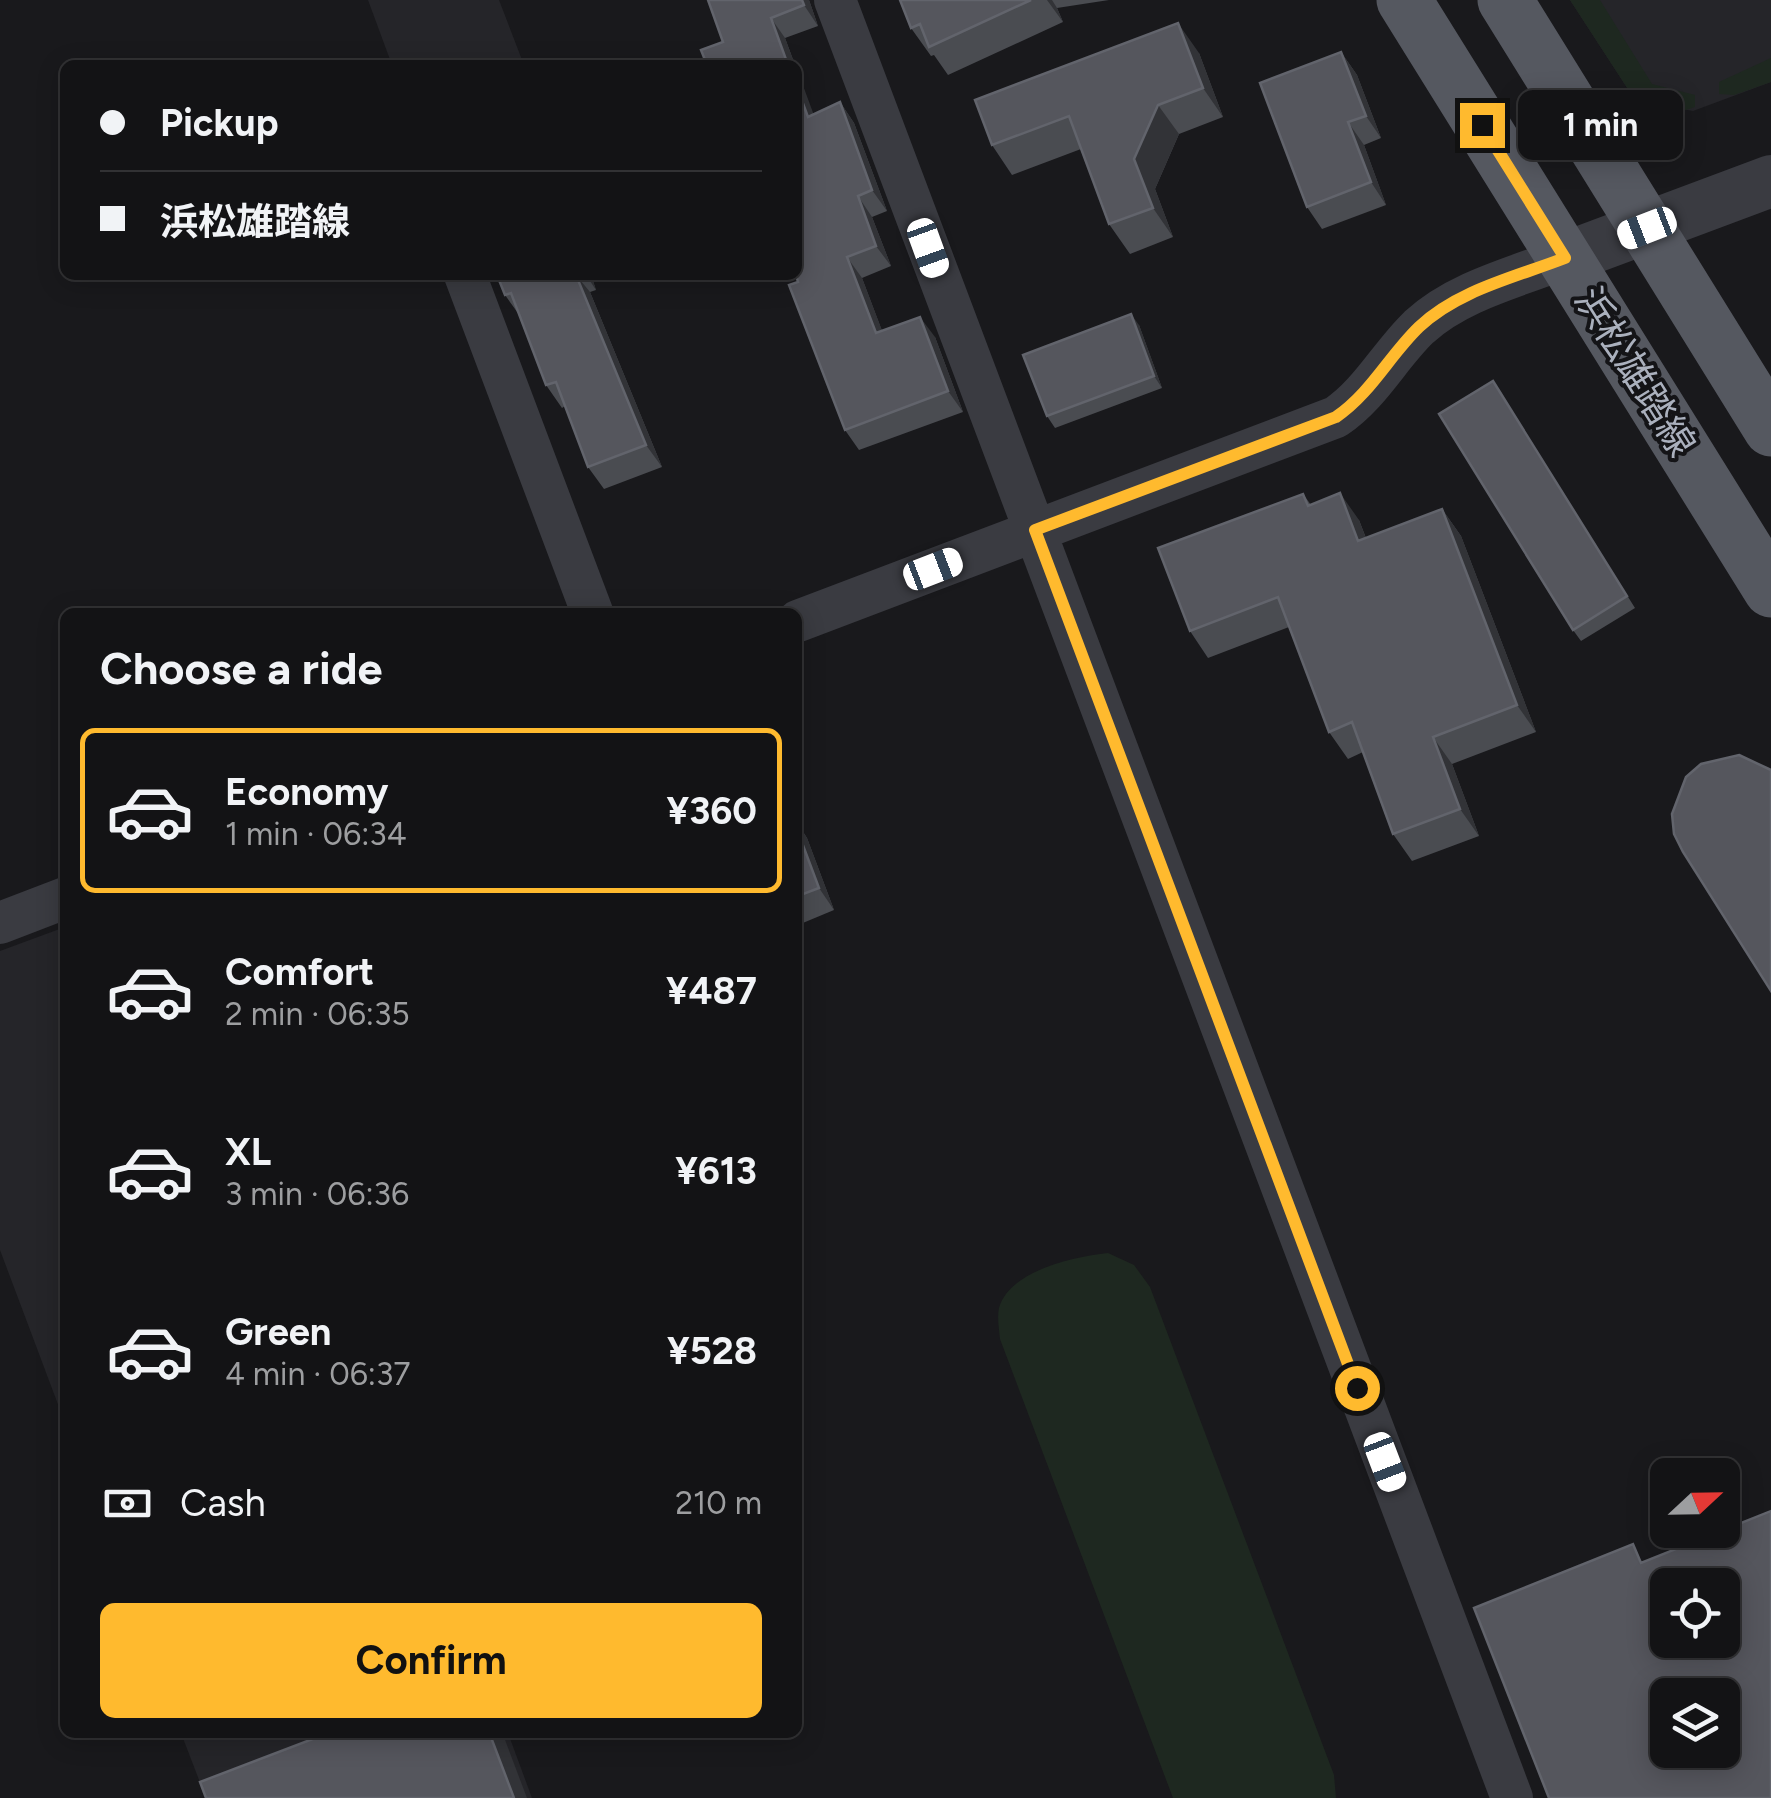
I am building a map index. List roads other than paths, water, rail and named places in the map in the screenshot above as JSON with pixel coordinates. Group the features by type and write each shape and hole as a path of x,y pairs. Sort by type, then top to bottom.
{"main road":[{"name":"浜松雄踏線","path":"1404,0 1771,590"},
{"path":"1505,0 1771,428"}],"street":[{"path":"835,0 1512,1798"},
{"path":"802,618 1336,417 1356,403 1418,329 1440,310 1565,258 1771,181"},
{"path":"467,280 590,608"},
{"path":"0,922 60,900"}]}
